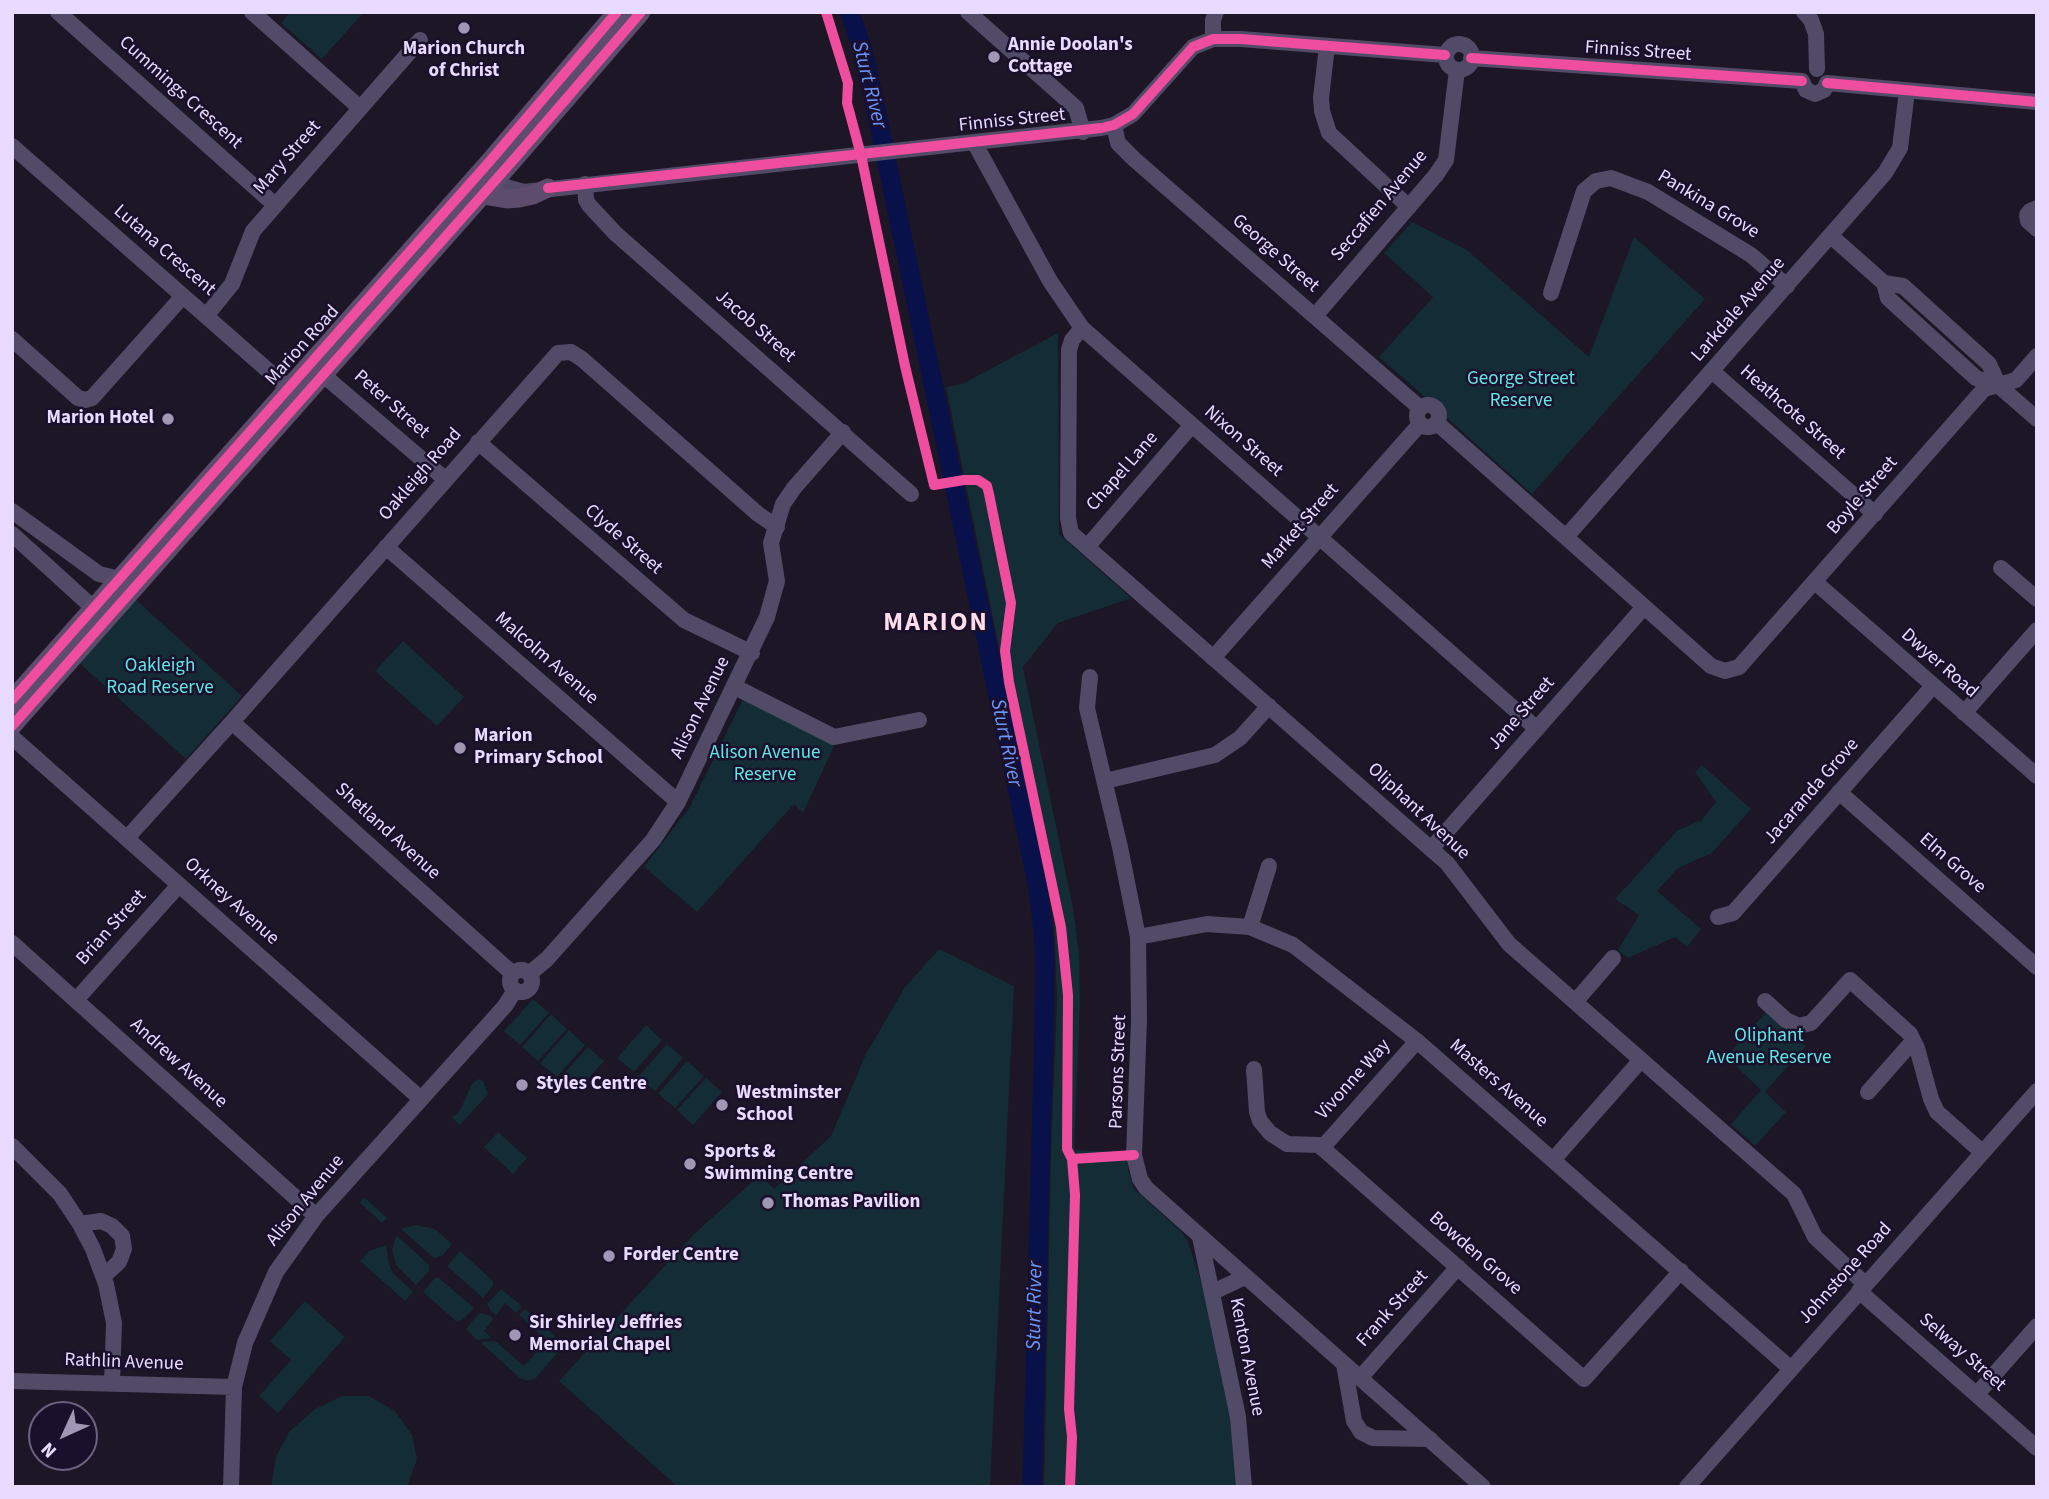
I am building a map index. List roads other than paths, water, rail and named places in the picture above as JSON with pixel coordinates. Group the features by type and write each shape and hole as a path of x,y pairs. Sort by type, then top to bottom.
{"main road":[{"path":"597,36 600,12"},
{"name":"Marion Road","path":"12,726 101,609 120,579 288,388 317,369 483,195 493,170 617,12"},
{"name":"Marion Road","path":"12,700 101,609 635,15"},
{"path":"483,195 519,198 548,188"}],"street":[{"name":"Cummings Crescent","path":"58,12 275,205"},
{"path":"252,12 360,108"},
{"path":"968,12 1076,108 1083,132"},
{"path":"1216,12 1213,39 1446,55"},
{"path":"1804,12 1811,20 1816,34 1822,76 1907,91 2037,102"},
{"name":"Finniss Street","path":"493,170 506,187 524,192 1083,132 1114,125 1133,114 1194,47 1213,39"},
{"name":"Mary Street","path":"206,316 232,284 253,231 420,40"},
{"path":"1458,43 1469,49 1471,58 1467,67 1457,70 1447,63 1446,55 1449,47 1458,43"},
{"path":"1327,46 1321,98 1329,132 1409,207"},
{"name":"Finniss Street","path":"1471,58 1802,81 1806,90 1815,94 1824,90 1822,76"},
{"name":"Seccafien Avenue","path":"1315,316 1446,160 1457,70"},
{"name":"Larkdale Avenue","path":"1566,537 1885,173 1900,148 1907,91"},
{"name":"George Street","path":"1114,125 1118,143 1134,159 1315,316 1425,418 1566,537 1711,666 1725,671"},
{"name":"Nixon Street","path":"974,142 1050,282 1082,328 1537,729"},
{"name":"Lutana Crescent","path":"12,146 288,388"},
{"name":"Pankina Grove","path":"1551,293 1584,191 1597,181 1611,178 1648,192 1751,255 1787,286"},
{"name":"Jacob Street","path":"585,184 586,200 594,213 911,494"},
{"path":"2037,208 2029,211 2028,221 2037,229"},
{"path":"1830,236 1884,283 1888,298 1976,378 1999,386 2037,419"},
{"path":"12,339 78,398 85,400 92,398 183,296"},
{"name":"Oliphant Avenue","path":"1082,328 1072,340 1069,350 1068,518 1071,533 1447,863 1509,944 1794,1194 1815,1237 1862,1288"},
{"name":"Oakleigh Road","path":"127,838 558,353 571,352 776,527"},
{"name":"Boyle Street","path":"1725,671 1739,667 1984,389 2016,380 2037,356"},
{"name":"Peter Street","path":"317,369 445,479"},
{"name":"Heathcote Street","path":"1713,372 1875,514"},
{"name":"Market Street","path":"1213,658 1425,418"},
{"name":"Chapel Lane","path":"1087,547 1192,425"},
{"name":"Alison Avenue","path":"521,974 547,959 653,840 678,802 767,617 777,581 771,543 783,504 844,432"},
{"name":"Clyde Street","path":"478,442 684,621 752,653"},
{"path":"12,511 99,574 120,579"},
{"path":"12,534 62,579 101,609"},
{"name":"Malcolm Avenue","path":"386,547 678,802"},
{"path":"77,558 92,576 101,609"},
{"path":"62,579 77,558"},
{"path":"2001,568 2037,599"},
{"name":"Dwyer Road","path":"1815,582 2037,776"},
{"name":"Jane Street","path":"1431,849 1644,607"},
{"path":"1964,713 2037,630"},
{"name":"Parsons Street","path":"1090,677 1087,708 1138,937 1139,1020 1134,1155 1136,1170 1146,1188 1483,1487"},
{"name":"Jacaranda Grove","path":"1718,917 1733,913 1933,686"},
{"path":"735,687 834,737 919,720"},
{"path":"1105,781 1215,755 1240,738 1269,706"},
{"name":"Shetland Avenue","path":"232,722 521,974"},
{"name":"Orkney Avenue","path":"12,737 421,1099"},
{"name":"Elm Grove","path":"1839,792 2037,967"},
{"path":"1250,927 1269,866"},
{"name":"Brian Street","path":"76,1000 179,885"},
{"name":"Masters Avenue","path":"1138,937 1206,924 1250,927 1300,950 1417,1041 1790,1368"},
{"name":"Andrew Avenue","path":"12,943 316,1216"},
{"path":"1575,1002 1613,958"},
{"name":"Alison Avenue","path":"231,1487 234,1387 245,1343 276,1272 316,1216 505,1006 515,990 525,992 530,988 532,979 521,974"},
{"path":"1765,1001 1786,1020 1798,1026 1811,1023 1850,975 1910,1034 1937,1112 1982,1152"},
{"name":"Vivonne Way","path":"1322,1148 1417,1041"},
{"path":"1868,1092 1913,1041"},
{"path":"1553,1160 1641,1060"},
{"path":"1254,1069 1255,1104 1264,1128 1287,1144 1318,1145 1322,1148"},
{"name":"Johnstone Road","path":"1687,1487 1982,1152 2031,1110 2037,1091"},
{"path":"12,1146 60,1194 80,1224 104,1276 114,1323 112,1383"},
{"name":"Bowden Grove","path":"1322,1148 1584,1379 1681,1271"},
{"path":"80,1224 101,1221 112,1226 122,1236 124,1249 119,1262 104,1276"},
{"name":"Kenton Avenue","path":"1200,1237 1238,1418 1244,1487"},
{"name":"Frank Street","path":"1360,1378 1458,1267"},
{"path":"1213,1292 1245,1277"},
{"name":"Selway Street","path":"1862,1288 2037,1448"},
{"path":"1977,1394 2037,1326"},
{"path":"1344,1364 1354,1421 1361,1433 1373,1438 1430,1439"},
{"name":"Rathlin Avenue","path":"12,1381 234,1387"}],"waterway":[{"name":"Sturt River","path":"850,12 863,51 874,100 1038,888 1045,955 1032,1487"}],"place":[{"name":"Marion Church of Christ","path":"464,28"},
{"name":"Annie Doolan's Cottage","path":"994,57"},
{"name":"Marion Hotel","path":"168,419"},
{"name":"Marion Primary School","path":"460,748"},
{"name":"Styles Centre","path":"522,1085"},
{"name":"Westminster School","path":"722,1105"},
{"name":"Sports & Swimming Centre","path":"690,1164"},
{"name":"Thomas Pavilion","path":"768,1203"},
{"name":"Forder Centre","path":"609,1256"},
{"name":"Sir Shirley Jeffries Memorial Chapel","path":"515,1335"}],"district":[{"name":"MARION","path":"936,624"}],"park label":[{"name":"George Street Reserve","path":"1521,391"},
{"name":"Oakleigh Road Reserve","path":"160,678"},
{"name":"Alison Avenue Reserve","path":"765,765"},
{"name":"Oliphant Avenue Reserve","path":"1769,1048"}]}
